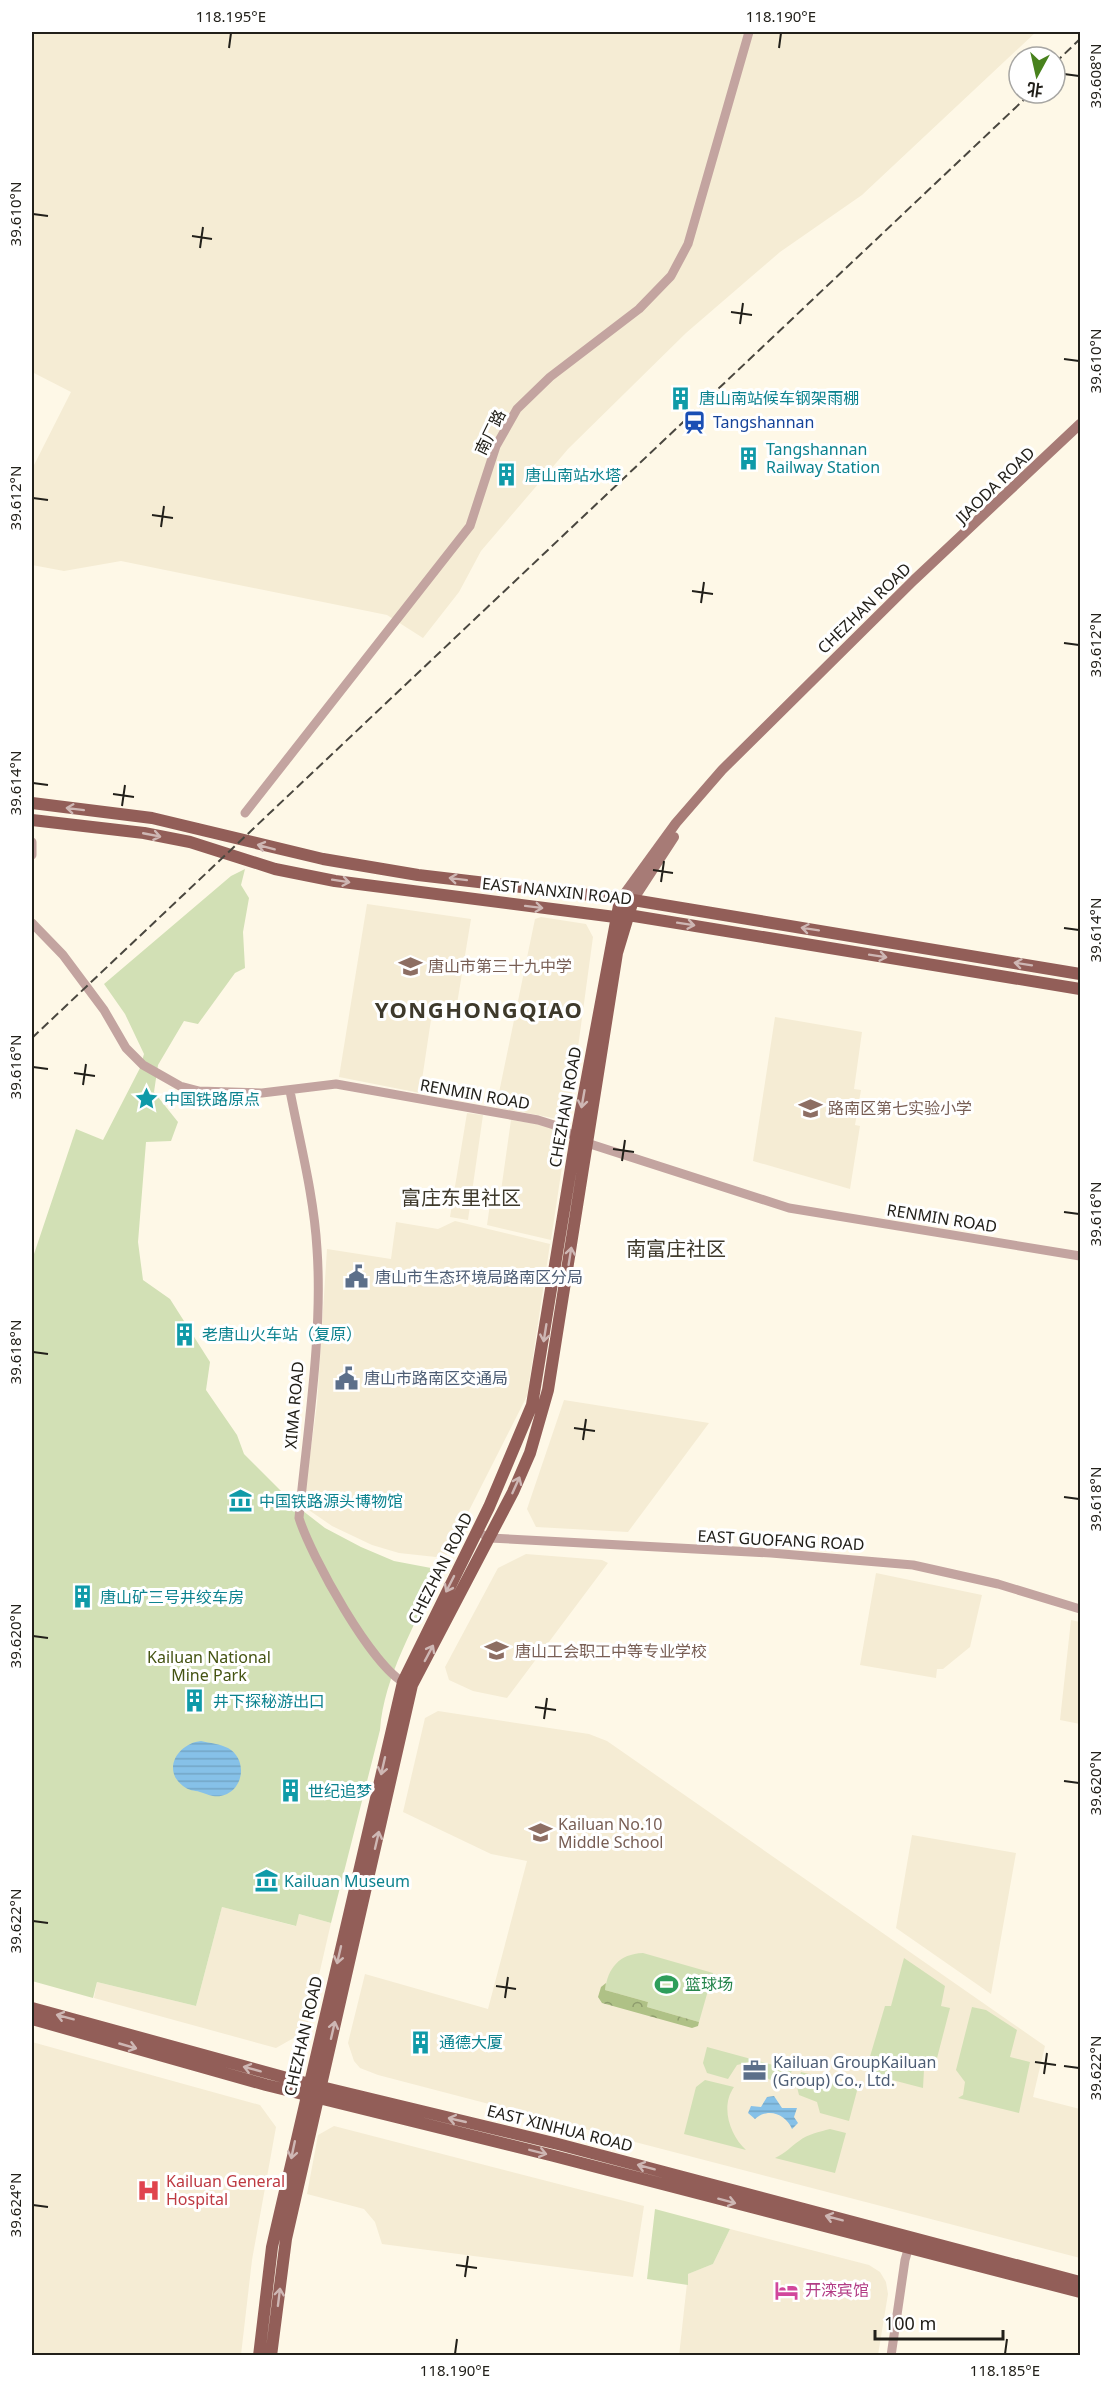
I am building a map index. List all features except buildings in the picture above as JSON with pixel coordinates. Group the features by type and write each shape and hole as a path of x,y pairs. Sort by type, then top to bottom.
{"main road":[{"name":"JIAODA ROAD","path":"930,568 1080,424"},
{"name":"CHEZHAN ROAD","path":"259,2355 272,2247 313,2090 407,1684 508,1466 532,1405 615,917 679,829 729,772 919,585 930,568"},
{"name":"EAST NANXIN ROAD","path":"32,803 152,818 323,859 418,875 626,900 1080,974"},
{"name":"EAST NANXIN ROAD","path":"32,820 144,833 190,842 275,869 335,881 615,917 628,915 1080,989"},
{"name":"CHEZHAN ROAD","path":"407,1684 490,1538 530,1454 548,1390 617,953 628,915 626,900"},
{"name":"EAST XINHUA ROAD","path":"32,2008 313,2090 910,2243 1080,2282"},
{"name":"EAST XINHUA ROAD","path":"32,2019 266,2085 313,2090"},
{"name":"CHEZHAN ROAD","path":"271,2355 286,2239 313,2090"},
{"name":"EAST XINHUA ROAD","path":"910,2243 1080,2292"}],"street":[{"name":"南厂路","path":"245,813 470,526 496,446 517,409 550,377 639,309 671,276 688,244 749,32"},
{"path":"32,842 32,855"},
{"name":"RENMIN ROAD","path":"32,922 63,955 104,1010 126,1048 143,1065 180,1086 199,1091 290,1091 316,1085 363,1088 538,1120 587,1143 807,1212 1080,1256"},
{"name":"XIMA ROAD","path":"290,1091 312,1211 317,1249 319,1296 299,1518 306,1541 355,1624 377,1657 407,1684"},
{"name":"EAST GUOFANG ROAD","path":"476,1532 490,1538 771,1553 913,1565 998,1584 1080,1609"},
{"path":"891,2355 910,2243"}],"shaded area":[{"path":"32,32 1036,32 1022,45 1007,45 1007,59 862,195 780,252 686,333 568,449 481,551 459,592 423,638 387,615 121,561 64,571 32,565 32,469 71,392 32,372"},
{"name":"唐山市第三十九中学","path":"367,904 471,919 455,1016 432,1013 420,1093 339,1077"},
{"path":"541,917 586,924 593,937 568,1121 496,1107 535,919"},
{"name":"路南区第七实验小学","path":"775,1017 862,1032 854,1089 861,1090 855,1125 860,1126 850,1189 753,1161"},
{"path":"467,1113 483,1115 468,1220 450,1217"},
{"path":"511,1120 551,1126 565,1135 551,1240 487,1225 490,1204 499,1205"},
{"path":"455,1221 550,1244 527,1396 445,1558 399,1553 372,1545 332,1526 303,1506 317,1404 327,1249 391,1259 396,1222 438,1229"},
{"path":"564,1400 709,1423 628,1532 536,1527 527,1509"},
{"path":"526,1554 602,1560 608,1563 507,1698 473,1691 449,1680 445,1667 498,1568"},
{"path":"876,1573 982,1595 970,1647 943,1669 937,1669 936,1678 860,1665"},
{"path":"1071,1620 1080,1622 1080,1724 1060,1720"},
{"path":"438,1711 589,1734 607,1741 1045,2046 1033,2097 1080,2109 1080,2258 378,2075 360,2068 354,2061 348,2043 365,1974 488,2009 527,1861 491,1854 403,1812 425,1718"},
{"path":"912,1835 1016,1853 991,1994 896,1928"},
{"path":"222,1907 295,1926 299,1914 331,1923 306,2031 276,2048 94,1998 97,1982 196,2006"},
{"name":"Kailuan General Hospital","path":"32,2042 260,2105 276,2127 252,2260 241,2355 32,2355"},
{"path":"334,2126 644,2206 633,2277 382,2244 375,2222 364,2209 307,2194 318,2135"},
{"name":"开滦宾馆","path":"730,2229 869,2265 880,2272 886,2282 888,2294 878,2355 679,2356 688,2274 713,2264"}],"green space":[{"name":"Kailuan National Mine Park","path":"245,869 241,885 249,898 243,932 245,968 235,973 198,1024 184,1021 158,1065 154,1092 178,1122 171,1141 146,1142 138,1242 143,1280 170,1299 210,1362 206,1390 237,1435 244,1454 294,1504 325,1528 394,1561 431,1568 436,1575 394,1670 331,1923 299,1914 296,1926 222,1907 196,2006 97,1982 93,1998 32,1981 32,1260 76,1129 103,1140 140,1068 144,1054 125,1014 104,984 231,876"},
{"path":"643,1953 713,1973 699,2022 647,2007 648,2002 605,1990 612,1969 621,1959"},
{"path":"904,1958 945,1986 941,2006 950,2008 936,2062 930,2063 924,2070 923,2088 869,2074 866,2070 885,2006 891,2006"},
{"path":"606,1983 605,1990 648,2002 647,2007 699,2022 698,2026 692,2028 602,2003 598,1997 601,1987"},
{"path":"972,2007 986,2010 1017,2030 1010,2057 1030,2062 1019,2113 958,2098 963,2095 965,2082 956,2070"},
{"path":"707,2047 792,2070 790,2076 783,2080 772,2081 749,2062 737,2065 728,2079 707,2073 703,2063"},
{"path":"801,2072 858,2087 849,2121 820,2113 817,2102 799,2095 797,2087"},
{"path":"705,2080 734,2087 727,2112 735,2137 746,2150 684,2134 696,2087"},
{"path":"830,2129 846,2133 835,2173 775,2158 806,2137"},
{"path":"655,2209 730,2229 713,2264 688,2274 688,2285 647,2279"}],"water":[{"path":"201,1741 228,1748 238,1758 240,1778 233,1790 227,1794 213,1796 189,1790 183,1786 173,1772 173,1765 180,1752 186,1746"},
{"path":"774,2096 782,2108 797,2108 794,2117 798,2123 792,2129 786,2119 776,2114 765,2113 755,2119 748,2113 751,2106 761,2107 767,2097"}],"railway":[{"path":"1067,51 1080,39"},
{"path":"32,1038 1018,105"}],"place":[{"name":"唐山南站候车钢架雨棚","path":"681,398"},
{"name":"Tangshannan","path":"695,422"},
{"name":"Tangshannan Railway Station","path":"748,458"},
{"name":"唐山南站水塔","path":"507,475"},
{"name":"唐山市第三十九中学","path":"410,966"},
{"name":"中国铁路原点","path":"146,1099"},
{"name":"路南区第七实验小学","path":"810,1108"},
{"name":"唐山市生态环境局路南区分局","path":"357,1277"},
{"name":"老唐山火车站（复原）","path":"184,1334"},
{"name":"唐山市路南区交通局","path":"346,1378"},
{"name":"中国铁路源头博物馆","path":"241,1501"},
{"name":"唐山矿三号井绞车房","path":"82,1597"},
{"name":"唐山工会职工中等专业学校","path":"497,1651"},
{"name":"井下探秘游出口","path":"195,1701"},
{"name":"世纪追梦","path":"290,1791"},
{"name":"Kailuan No.10 Middle School","path":"540,1833"},
{"name":"Kailuan Museum","path":"266,1881"},
{"name":"篮球场","path":"667,1984"},
{"name":"通德大厦","path":"421,2042"},
{"name":"Kailuan GroupKailuan (Group) Co., Ltd.","path":"755,2071"},
{"name":"Kailuan General Hospital","path":"148,2190"},
{"name":"开滦宾馆","path":"787,2290"}],"district":[{"name":"YONGHONGQIAO","path":"479,1010"},
{"name":"富庄东里社区","path":"461,1198"},
{"name":"南富庄社区","path":"676,1249"}]}
